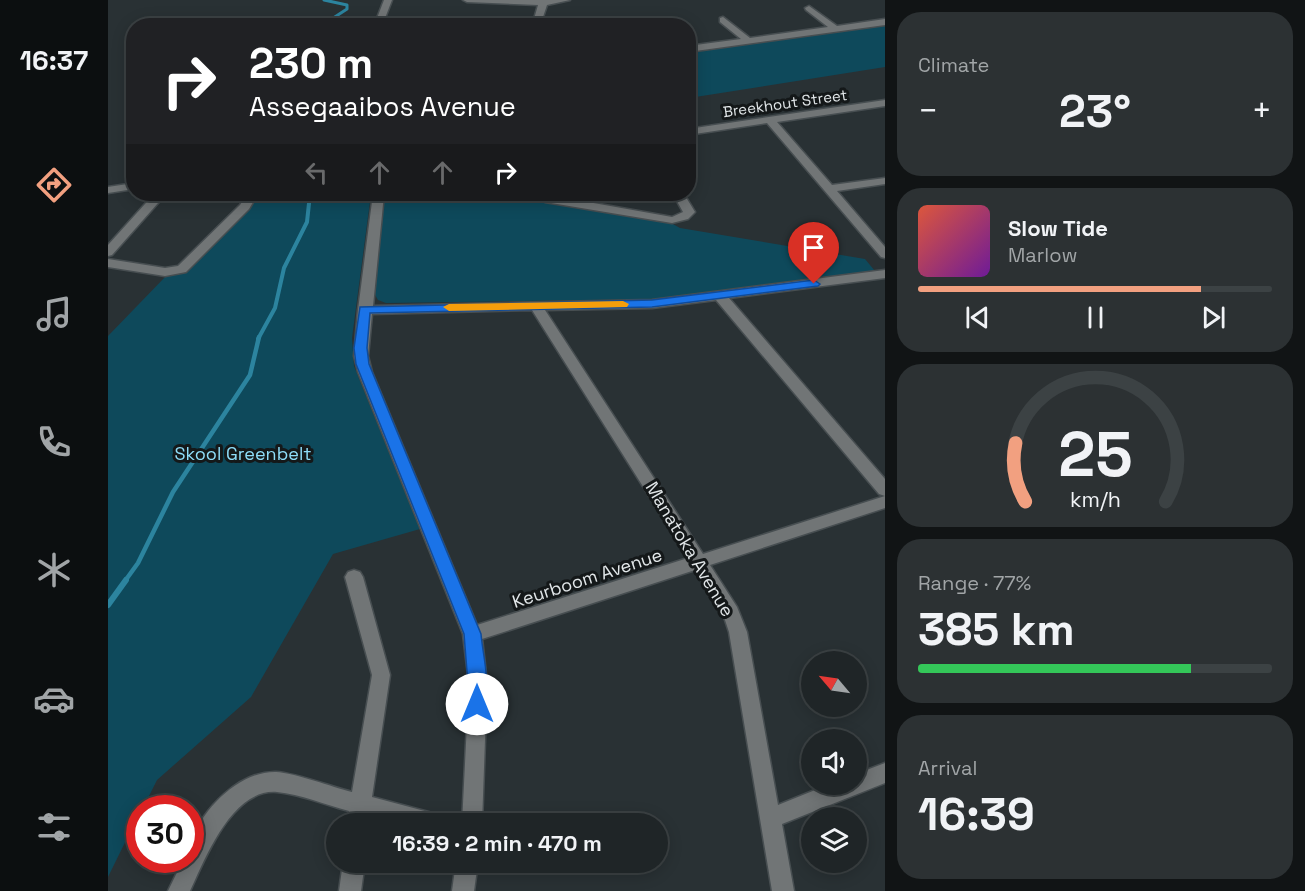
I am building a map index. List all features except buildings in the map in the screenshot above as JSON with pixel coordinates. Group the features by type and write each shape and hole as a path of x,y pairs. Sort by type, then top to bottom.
{"street":[{"path":"382,0 382,11"},
{"path":"380,18 388,0"},
{"path":"467,0 543,3 566,0"},
{"path":"538,18 543,3"},
{"path":"808,9 836,28"},
{"path":"723,20 748,41"},
{"path":"696,49 885,22"},
{"name":"Breekhout Street","path":"696,131 885,103"},
{"path":"770,120 885,254"},
{"path":"829,189 885,181"},
{"path":"108,190 126,187"},
{"path":"108,252 154,201"},
{"path":"108,264 165,272 182,269 245,207 248,201"},
{"path":"377,201 361,348 365,372 472,634 478,683 472,813"},
{"path":"557,201 672,220 684,218 689,212 683,201"},
{"path":"364,310 652,304 885,274"},
{"path":"720,296 885,490"},
{"name":"Manatoka Avenue","path":"537,306 731,612 738,632 783,891"},
{"name":"Keurboom Avenue","path":"472,634 885,502"},
{"path":"178,891 218,815 235,797 260,783 276,782 358,813 381,675 354,577"},
{"path":"867,780 885,773"},
{"path":"770,818 828,795"},
{"path":"350,891 352,873"},
{"path":"463,891 465,873"}],"green space":[{"path":"885,24 885,67 696,97 696,51"},
{"name":"Skool Greenbelt","path":"253,201 370,201 352,338 354,366 420,529 333,554 251,697 157,780 150,795 126,795 126,840 108,877 108,336 167,275 193,266 248,209"},
{"path":"384,201 516,201 528,203 539,201 671,223 680,228 865,259 875,271 657,299 386,303 378,300 374,293"}],"waterway":[{"path":"324,0 347,5 347,9 333,18"},
{"path":"259,337 275,308 284,268 307,222 309,201"},
{"path":"125,581 138,563 173,492 250,375 259,337"},
{"path":"108,605 126,580"}],"slow traffic":[{"path":"449,307 623,304"}],"route":[{"path":"477,704 478,683 472,634 365,372 361,348 364,310 652,304 814,284"}]}
